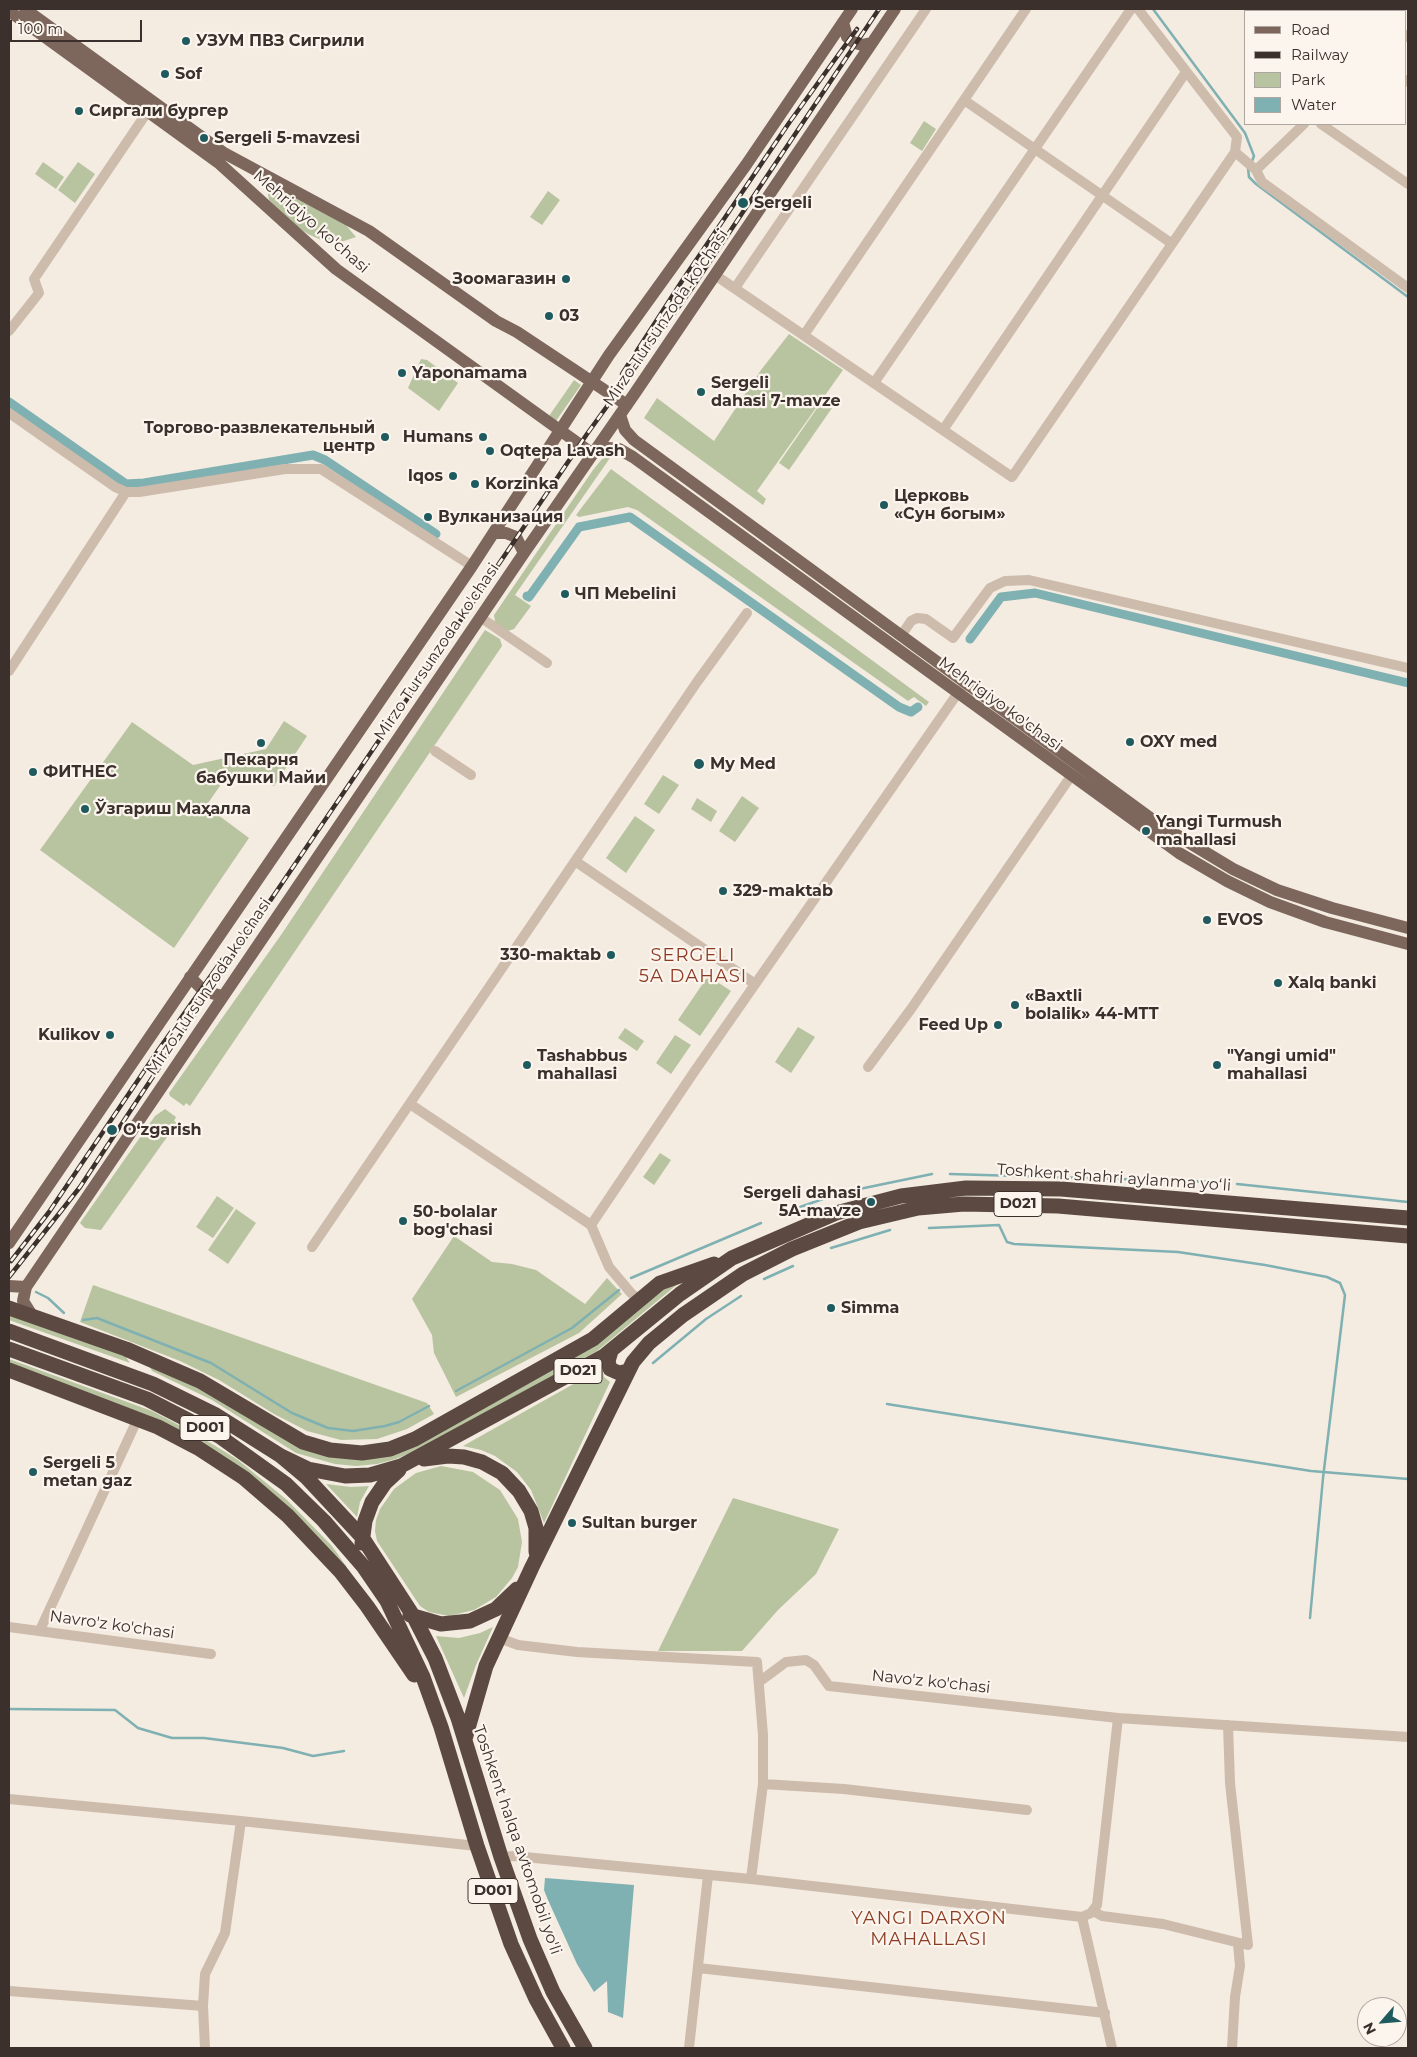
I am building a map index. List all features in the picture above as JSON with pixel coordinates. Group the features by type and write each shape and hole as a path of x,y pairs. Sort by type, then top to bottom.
{"highway":[{"name":"Toshkent shahri aylanma yoʻli","path":"363,1566 362,1537 366,1516 378,1492 389,1478 409,1463 610,1351 680,1294 732,1258 836,1213 901,1196 938,1190 995,1187 1118,1193 1408,1218"},
{"path":"1116,1211 1122,1203 1118,1193"},
{"path":"1223,1221 1218,1211 1225,1202"},
{"name":"Toshkent shahri aylanma yoʻli","path":"464,1739 486,1666 628,1371 650,1343 725,1284 792,1249 850,1225 918,1208 964,1204 1025,1204 1408,1236"},
{"path":"9,1308 126,1349 200,1381 303,1442 335,1451 368,1453 390,1449 414,1439 582,1345 603,1330 638,1299 667,1280 732,1258"},
{"name":"D001","path":"9,1331 153,1384 216,1415 281,1456 306,1476 362,1537"},
{"name":"D001","path":"9,1349 147,1399 219,1436 246,1453 292,1490 324,1522 363,1566 387,1601 420,1670 441,1727 477,1846 519,1962 563,2048"},
{"path":"126,1349 153,1384"},
{"path":"610,1351 608,1361 610,1369 619,1373 628,1371"},
{"path":"9,1370 138,1418 178,1437 218,1460 269,1498 340,1572 388,1636 412,1672 441,1727"},
{"name":"Toshkent shahri aylanma yoʻli","path":"281,1456 308,1469 345,1476 378,1473 434,1457 458,1456 482,1462 502,1473 519,1490 535,1522 537,1546 532,1567 507,1601 484,1616 465,1622 445,1624 414,1617 387,1601"},
{"name":"Toshkent halqa avtomobil yo'li","path":"362,1537 414,1617 442,1676 501,1857 544,1973 585,2048"}],"main road":[{"name":"Mehrigiyo ko'chasi","path":"25,9 151,107 220,164 336,269 559,431 595,451 619,449 633,457 1165,844 1249,893 1325,922 1408,944"},
{"name":"Mirzo Tursunzoda ko'chasi","path":"9,1243 472,566 559,431 646,302 746,165 852,9"},
{"name":"Mirzo Tursunzoda ko'chasi","path":"26,1287 222,996 480,617 624,410 895,9"},
{"name":"Mehrigiyo ko'chasi","path":"9,12 151,107 242,164 369,231 496,321 592,382 624,410 625,430 634,440 1160,825 1233,869 1304,899 1408,928"},
{"path":"843,22 847,37 862,45 871,43"},
{"path":"494,533 506,533 516,537 524,553"},
{"path":"190,977 204,991 222,996"},
{"path":"9,1286 26,1287 23,1301 33,1317"}],"street":[{"path":"734,288 926,9"},
{"path":"804,336 1026,9"},
{"path":"874,383 1131,9"},
{"path":"715,275 1012,477 1171,243 1236,152 1237,137 1138,9"},
{"path":"943,430 1186,72"},
{"path":"964,100 1171,243"},
{"path":"9,331 39,293 34,279 151,107"},
{"path":"1255,169 1303,125"},
{"path":"1322,125 1408,184"},
{"path":"1236,152 1255,169 1262,182 1408,288"},
{"path":"9,413 115,487 126,492 139,492 285,469 316,468 327,472 472,566"},
{"path":"9,671 126,492"},
{"path":"901,636 912,621 917,618 926,619 953,638 990,588 1005,581 1029,580 1408,668"},
{"path":"312,1247 697,682 747,613"},
{"path":"480,617 547,663"},
{"path":"590,1225 965,683"},
{"path":"435,751 471,775"},
{"path":"868,1067 911,1008 1071,776"},
{"path":"575,862 755,984"},
{"path":"410,1104 590,1225 609,1267 630,1293 638,1299"},
{"path":"40,1630 138,1418"},
{"name":"Navro'z ko'chasi","path":"9,1627 211,1654"},
{"path":"499,1638 518,1646 577,1652 757,1662 763,1735 763,1784 751,1879"},
{"name":"Navo'z ko'chasi","path":"759,1682 786,1662 806,1660 814,1665 829,1686 1118,1718 1408,1737"},
{"path":"501,1857 514,1856 751,1879 1082,1916 1093,1912 1097,1905 1118,1718"},
{"path":"1093,1912 1102,1916 1163,1924 1248,1945 1230,1782 1228,1725"},
{"path":"763,1784 844,1789 1027,1810"},
{"path":"9,1799 477,1846"},
{"path":"205,2048 203,2006 205,1974 225,1933 241,1821"},
{"path":"689,2048 708,1875"},
{"path":"1082,1916 1112,2048"},
{"path":"1232,2048 1235,1997 1240,1966 1238,1943"},
{"path":"698,1968 1105,2013"},
{"path":"9,1991 203,2006"}],"green space":[{"path":"924,121 936,129 922,151 910,143"},
{"path":"43,162 64,177 56,189 35,174"},
{"path":"78,162 95,174 75,203 58,190"},
{"path":"271,189 279,190 345,224 356,237 332,245 308,234 297,227 269,200 268,194"},
{"path":"548,191 560,200 542,225 530,217"},
{"path":"789,334 843,370 757,491 766,499 763,505 644,418 657,398 714,441 761,370"},
{"path":"421,359 427,360 458,383 439,411 408,388"},
{"path":"574,380 581,385 556,421 549,416"},
{"path":"822,401 832,408 789,470 779,463"},
{"path":"612,455 515,595 531,606 514,629 508,631 495,622 494,615 593,470 602,459"},
{"path":"611,469 929,702 926,706 914,697 908,701 637,510 628,507 579,517 576,515"},
{"path":"485,630 500,639 502,646 190,1106 186,1103 184,1106 170,1096 169,1093 281,935"},
{"path":"284,721 307,736 274,786 248,778 224,780 206,806 249,838 174,948 40,850 132,722 193,765 266,749"},
{"path":"663,775 679,785 659,814 644,804"},
{"path":"742,796 759,808 735,842 719,831"},
{"path":"697,798 717,811 711,822 691,809"},
{"path":"635,816 655,830 626,873 606,858"},
{"path":"708,976 731,991 700,1036 678,1020"},
{"path":"798,1027 815,1037 791,1073 775,1062"},
{"path":"625,1028 644,1041 637,1051 618,1038"},
{"path":"675,1035 691,1045 671,1074 656,1063"},
{"path":"165,1109 176,1117 174,1121 177,1123 101,1230 85,1228 80,1223 155,1116"},
{"path":"660,1153 671,1160 654,1185 643,1177"},
{"path":"217,1196 234,1208 213,1238 196,1227"},
{"path":"236,1209 256,1223 228,1264 208,1250"},
{"path":"454,1236 492,1262 512,1264 536,1270 585,1304 607,1278 622,1294 579,1333 456,1397 434,1353 432,1335 412,1299"},
{"path":"685,1278 597,1351 424,1447 396,1459 377,1464 356,1466 335,1464 296,1453 212,1400 152,1371 147,1362 179,1377 289,1442 403,1449 650,1296"},
{"path":"93,1285 427,1403 434,1414 407,1429 377,1439 341,1440 307,1431 274,1414 219,1380 180,1361 80,1322"},
{"path":"9,1314 124,1354 130,1363 9,1320"},
{"path":"9,1359 152,1411 196,1434 238,1460 287,1500 332,1546 389,1628 329,1549 150,1416 9,1365"},
{"path":"602,1368 604,1377 610,1382 544,1523 531,1490 517,1472 495,1456 481,1450 463,1446"},
{"path":"441,1466 473,1472 500,1490 518,1519 522,1542 518,1567 512,1578 496,1597 474,1610 449,1616 429,1612 420,1606 377,1541 375,1531 380,1509 394,1489 416,1473"},
{"path":"326,1484 351,1487 369,1486 360,1502 357,1517"},
{"path":"733,1498 839,1529 816,1574 778,1610 742,1651 658,1651"},
{"path":"493,1627 464,1698 436,1636 459,1638 480,1633"}],"water":[{"path":"545,1878 634,1885 623,2018 608,2012 607,1981 594,1992 577,1964 544,1890"}],"waterway":[{"path":"1153,9 1245,133 1254,156 1252,161"},
{"path":"1248,168 1249,177 1256,184 1408,297"},
{"path":"9,402 126,484 144,483 313,455 325,460 436,534"},
{"path":"527,596 529,597 579,527 630,517 899,707 911,712 918,707"},
{"path":"970,639 1001,597 1035,593 1408,683"},
{"path":"783,1213 840,1193 932,1174"},
{"path":"950,1174 1220,1182"},
{"path":"1237,1184 1408,1202"},
{"path":"631,1278 761,1223"},
{"path":"929,1228 999,1225 1007,1242 1014,1244 1178,1252 1265,1265 1327,1277 1340,1283 1345,1295 1323,1478 1310,1618"},
{"path":"831,1248 890,1230"},
{"path":"764,1279 793,1266"},
{"path":"456,1391 572,1328 619,1290"},
{"path":"36,1292 48,1298 64,1313"},
{"path":"653,1363 706,1319 741,1296"},
{"path":"83,1320 97,1318 211,1363 292,1413 328,1428 353,1431 385,1426 399,1422 429,1406"},
{"path":"887,1404 1311,1471 1408,1479"},
{"path":"9,1709 115,1710 138,1728 172,1738 204,1738 283,1748 313,1756 344,1751"}],"railway":[{"path":"9,1277 80,1187 234,954 587,434 688,294 879,9"},
{"path":"622,374 682,281 789,123 857,29"},
{"path":"11,1261 49,1212 159,1049 222,960"}],"place":[{"name":"УЗУМ ПВЗ Сигрили","path":"186,41"},
{"name":"Sof","path":"165,74"},
{"name":"Сиргали бургер","path":"79,111"},
{"name":"Sergeli 5-mavzesi","path":"204,138"},
{"name":"Sergeli","path":"743,203"},
{"name":"Зоомагазин","path":"566,279"},
{"name":"03","path":"549,316"},
{"name":"Yaponamama","path":"402,373"},
{"name":"Sergeli dahasi 7-mavze","path":"701,392"},
{"name":"Торгово-развлекательный центр","path":"385,437"},
{"name":"Humans","path":"483,437"},
{"name":"Oqtepa Lavash","path":"490,451"},
{"name":"Iqos","path":"453,476"},
{"name":"Korzinka","path":"475,484"},
{"name":"Церковь «Сун богым»","path":"884,505"},
{"name":"Вулканизация","path":"428,517"},
{"name":"ЧП Mebelini","path":"565,594"},
{"name":"OXY med","path":"1130,742"},
{"name":"Пекарня бабушки Майи","path":"261,743"},
{"name":"My Med","path":"699,764"},
{"name":"ФИТНЕС","path":"33,772"},
{"name":"Ўзгариш Маҳалла","path":"85,809"},
{"name":"Yangi Turmush mahallasi","path":"1146,831"},
{"name":"329-maktab","path":"723,891"},
{"name":"EVOS","path":"1207,920"},
{"name":"330-maktab","path":"611,955"},
{"name":"Xalq banki","path":"1278,983"},
{"name":"«Baxtli bolalik» 44-MTT","path":"1015,1005"},
{"name":"Feed Up","path":"998,1025"},
{"name":"Kulikov","path":"110,1035"},
{"name":"Tashabbus mahallasi","path":"527,1065"},
{"name":"\"Yangi umid\" mahallasi","path":"1217,1065"},
{"name":"O‘zgarish","path":"112,1130"},
{"name":"Sergeli dahasi 5A-mavze","path":"871,1202"},
{"name":"50-bolalar bog'chasi","path":"403,1221"},
{"name":"Simma","path":"831,1308"},
{"name":"Sergeli 5 metan gaz","path":"33,1472"},
{"name":"Sultan burger","path":"572,1523"}],"district":[{"name":"SERGELI 5A DAHASI","path":"693,966"},
{"name":"YANGI DARXON MAHALLASI","path":"929,1929"}]}
